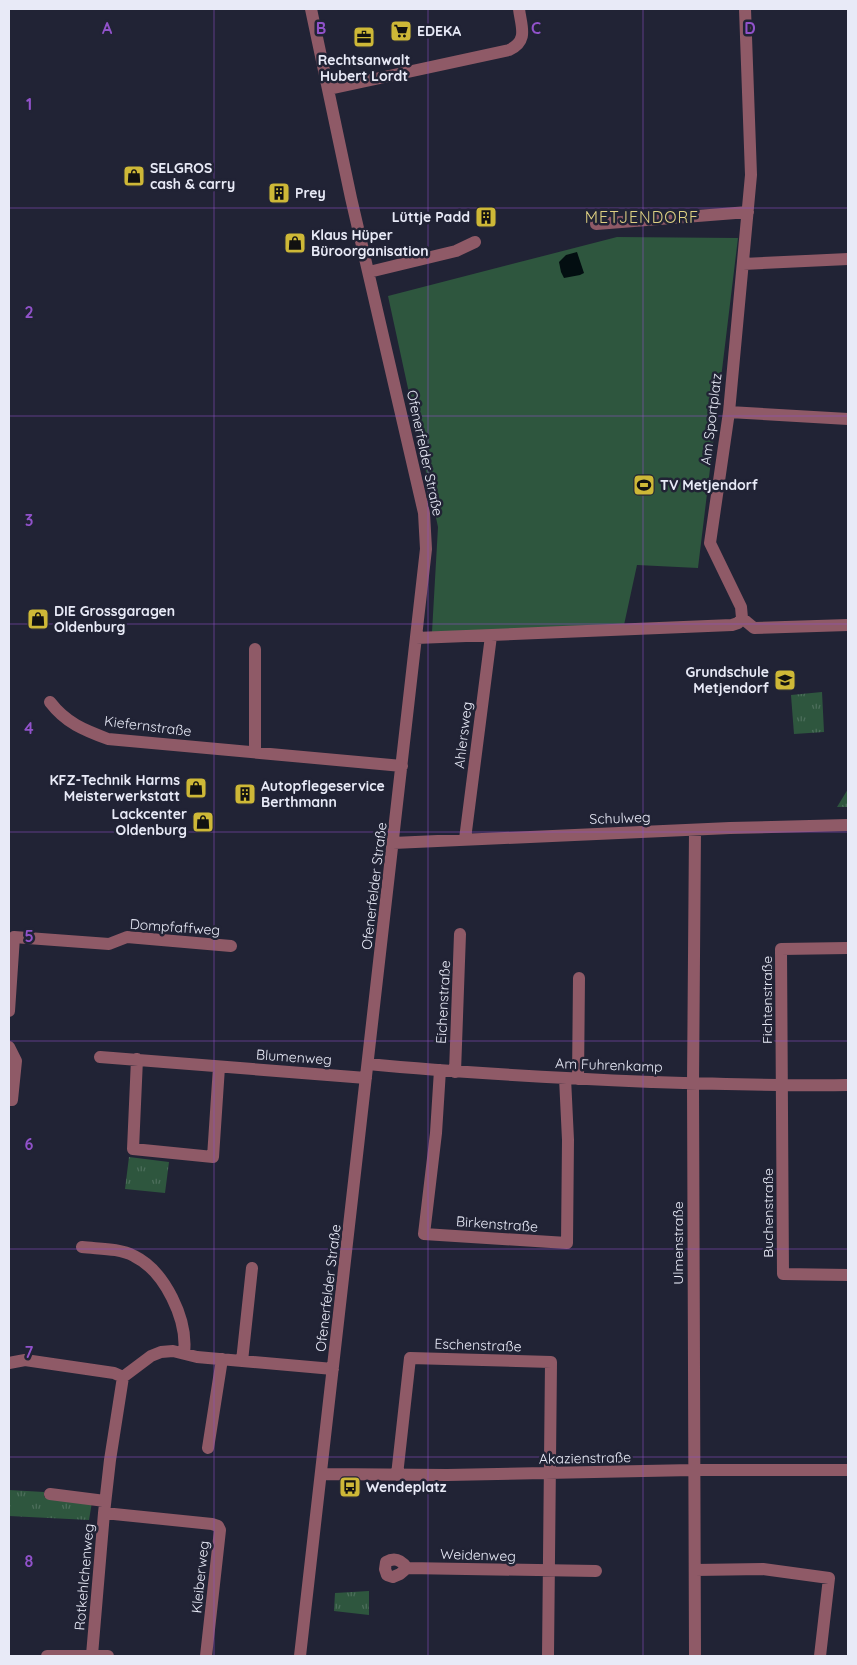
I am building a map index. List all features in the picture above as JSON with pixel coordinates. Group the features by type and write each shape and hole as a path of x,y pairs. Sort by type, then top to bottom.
{"street":[{"name":"Ofenerfelder Straße","path":"300,1656 426,549 424,513 310,9"},
{"path":"328,89 509,50 520,44 522,39 519,9"},
{"name":"Am Sportplatz","path":"742,618 741,607 710,543 729,412 751,175 745,9"},
{"path":"596,224 748,212"},
{"path":"369,272 456,251 475,242"},
{"path":"743,264 848,259"},
{"path":"729,412 848,419"},
{"path":"416,638 732,625 738,623 742,618 754,628 848,625"},
{"name":"Ahlersweg","path":"465,839 491,636"},
{"path":"254,751 256,649"},
{"name":"Kiefernstraße","path":"50,702 58,712 78,728 108,739 402,766"},
{"name":"Schulweg","path":"393,843 730,828 848,825"},
{"name":"Ulmenstraße","path":"695,830 693,1083 695,1656"},
{"name":"Eichenstraße","path":"455,1072 460,934"},
{"name":"Dompfaffweg","path":"9,1011 14,937 109,944 127,936 231,946"},
{"name":"Fichtenstraße","path":"783,1086 781,949 848,948"},
{"path":"578,1079 579,978"},
{"path":"9,1047 16,1061 12,1100 9,1100"},
{"name":"Blumenweg","path":"100,1056 366,1078"},
{"path":"137,1059 133,1149 213,1157 219,1067"},
{"name":"Am Fuhrenkamp","path":"368,1064 455,1072 578,1079 783,1086 848,1085"},
{"name":"Birkenstraße","path":"440,1070 436,1133 424,1234 568,1243 568,1140 565,1078"},
{"name":"Buchenstraße","path":"783,1086 783,1274 848,1275"},
{"path":"82,1247 115,1250 134,1256 153,1270 166,1287 179,1313 184,1333 184,1353"},
{"path":"242,1361 252,1268"},
{"path":"9,1363 26,1360 114,1373 122,1377 151,1356 161,1352 172,1351 197,1357 333,1369"},
{"name":"Eschenstraße","path":"397,1475 410,1358 551,1362 549,1474"},
{"path":"208,1448 222,1359"},
{"name":"Rotkehlchenweg","path":"92,1656 110,1460 122,1377"},
{"name":"Akazienstraße","path":"322,1474 549,1474 693,1470 848,1470"},
{"path":"548,1656 549,1474"},
{"path":"50,1494 105,1507"},
{"name":"Kleiberweg","path":"105,1507 218,1526 220,1530 206,1656"},
{"name":"Weidenweg","path":"407,1568 549,1572 596,1571"},
{"path":"695,1570 763,1569 828,1578 820,1656"},
{"path":"47,1656 108,1656"}],"green space":[{"path":"617,237 738,238 698,568 637,565 624,625 432,632 438,527 388,296"},
{"path":"822,692 824,732 794,734 791,695"},
{"path":"848,789 848,807 837,807"},
{"path":"129,1157 169,1162 165,1193 125,1189"},
{"path":"9,1490 44,1492 44,1497 92,1502 89,1520 9,1516"},
{"path":"369,1591 369,1615 334,1611 335,1593"}],"shaded area":[{"path":"577,252 584,273 564,278 559,262 566,255"}],"place":[{"name":"EDEKA","path":"401,31"},
{"name":"Rechtsanwalt Hubert Lordt","path":"364,37"},
{"name":"SELGROS cash & carry","path":"134,176"},
{"name":"Prey","path":"279,193"},
{"name":"Lüttje Padd","path":"486,217"},
{"name":"Klaus Hüper Büroorganisation","path":"295,243"},
{"name":"TV Metjendorf","path":"644,485"},
{"name":"DIE Grossgaragen Oldenburg","path":"38,619"},
{"name":"Grundschule Metjendorf","path":"785,680"},
{"name":"KFZ-Technik Harms Meisterwerkstatt","path":"196,788"},
{"name":"Autopflegeservice Berthmann","path":"245,794"},
{"name":"Lackcenter Oldenburg","path":"203,822"},
{"name":"Wendeplatz","path":"350,1487"}],"district":[{"name":"METJENDORF","path":"642,217"}]}
